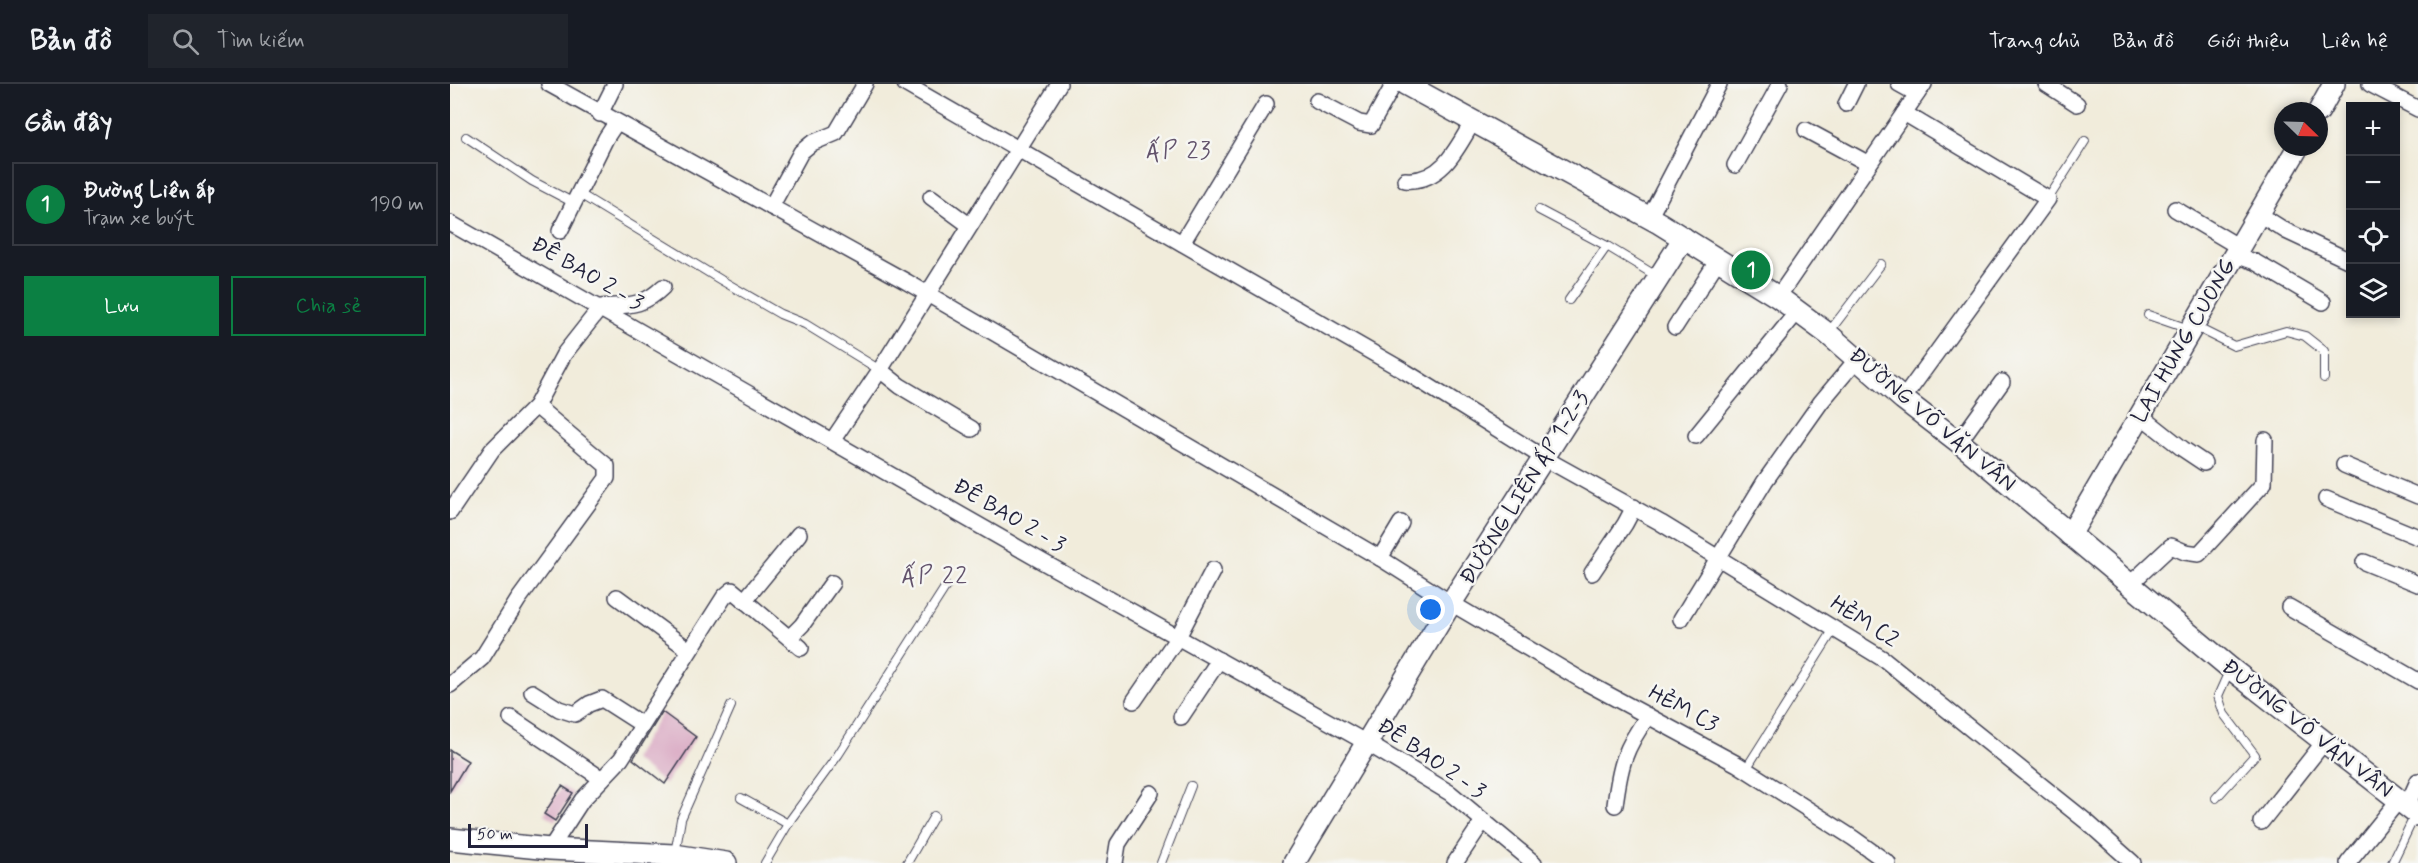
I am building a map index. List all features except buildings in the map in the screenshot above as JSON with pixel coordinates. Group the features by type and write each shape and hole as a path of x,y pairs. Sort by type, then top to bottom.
{"street":[{"name":"HẺM C3","path":"549,84 926,293 1380,558 1585,682 1746,769 1853,838 1887,863"},
{"path":"600,114 615,84"},
{"path":"771,207 801,152 812,143 836,133 865,84"},
{"name":"HẺM C2","path":"905,84 1406,372 1544,458 1634,507 1885,660 2088,822 2133,863"},
{"path":"832,441 880,370 926,293 1059,84"},
{"path":"1317,101 1359,123 1371,124 1394,84"},
{"name":"ĐƯỜNG VÕ VĂN VÂN","path":"1405,84 1649,218 1778,297 1828,334 1903,399 1959,442 2230,668 2410,810"},
{"path":"1649,218 1719,84"},
{"path":"1735,165 1780,84"},
{"path":"1846,104 1856,84"},
{"path":"1778,297 1921,89 1899,84"},
{"path":"2046,84 2077,104"},
{"path":"2324,102 2334,84"},
{"path":"2370,84 2418,109"},
{"path":"1182,243 1266,104"},
{"path":"1903,399 2048,199 1904,113"},
{"path":"1405,180 1416,181 1430,177 1456,152 1473,121"},
{"path":"560,231 616,123"},
{"path":"1806,130 1869,164"},
{"name":"LAI HUNG CUONG","path":"2070,535 2293,156"},
{"path":"931,196 969,225"},
{"path":"2175,208 2237,251 2323,302"},
{"path":"2259,214 2286,231 2346,259"},
{"name":"ĐÊ BAO 2 - 3","path":"450,223 1367,743 1450,793 1534,863"},
{"name":"ĐƯỜNG LIÊN ẤP 1-2-3","path":"1294,863 1451,603 1684,238"},
{"path":"1675,327 1718,260"},
{"path":"450,512 492,450 536,406 564,354 601,307 638,304 652,298 663,287"},
{"path":"1696,436 1797,312"},
{"path":"1681,619 1765,481 1821,402 1857,359"},
{"path":"880,370 900,386 972,429"},
{"path":"1959,442 2002,382"},
{"path":"450,685 482,658 518,600 607,478 607,466 536,406"},
{"path":"2140,415 2183,450 2204,463"},
{"path":"2129,585 2171,546 2185,552 2199,554 2223,529 2264,483 2265,440"},
{"path":"2344,465 2418,496"},
{"path":"2325,499 2418,537"},
{"path":"1592,573 1626,524 1634,507"},
{"path":"1380,558 1401,523"},
{"path":"744,601 799,534"},
{"path":"2364,562 2418,584"},
{"path":"1134,701 1178,637 1213,570"},
{"path":"789,638 802,625 832,583"},
{"path":"550,849 582,800 621,759 689,650 724,597 732,590 801,648"},
{"path":"617,597 689,650"},
{"path":"2289,607 2418,681"},
{"path":"1181,717 1219,660"},
{"path":"532,692 559,709 574,714 602,699 641,724"},
{"path":"1615,805 1622,759 1634,735 1648,716"},
{"path":"511,718 602,779"},
{"path":"2261,822 2324,742"},
{"path":"2349,863 2410,810 2418,781"},
{"path":"1115,863 1118,844 1151,793"},
{"path":"1455,863 1483,821"},
{"path":"450,839 550,849 597,857 674,855 702,862 726,863"}],"lane":[{"path":"466,137 532,181 576,198 780,314 805,324 880,370"},
{"path":"2048,199 2085,141"},
{"path":"1539,210 1607,246 1659,278"},
{"path":"1569,300 1607,246"},
{"path":"1828,334 1881,264"},
{"path":"2148,315 2192,328 2234,346 2286,331 2305,336 2324,351 2324,378"},
{"path":"765,863 788,824 838,755 946,586"},
{"path":"1746,769 1834,629"},
{"path":"2216,798 2255,755 2224,714 2218,696 2230,668"},
{"path":"674,855 681,819 731,706"},
{"path":"1161,863 1191,786"},
{"path":"741,798 788,824"},
{"path":"2391,863 2410,810"},
{"path":"907,863 934,816"}],"place":[{"name":"Đường Liên ấp","path":"1751,270"}],"district":[{"name":"ẤP 23","path":"1179,151"},
{"name":"ẤP 22","path":"935,576"}]}
